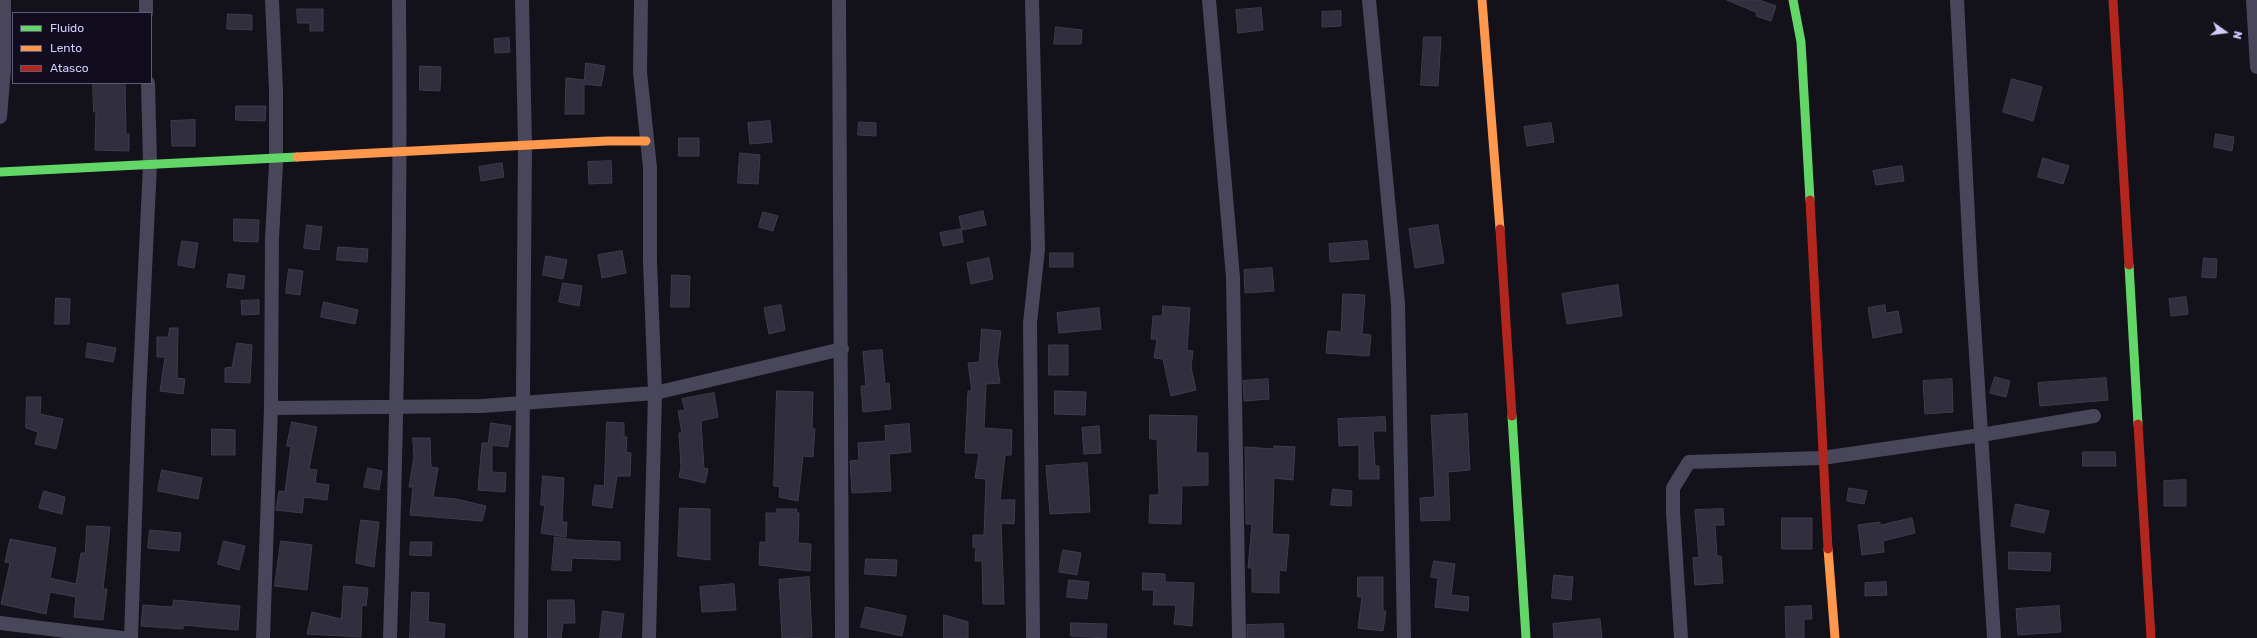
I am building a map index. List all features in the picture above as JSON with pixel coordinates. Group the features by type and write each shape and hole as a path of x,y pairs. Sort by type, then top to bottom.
{"street":[{"path":"0,117 4,69 4,0"},
{"path":"146,0 146,12"},
{"path":"263,638 271,408 272,246 276,158 276,90 272,0"},
{"path":"390,638 398,406 401,153 399,0"},
{"path":"521,638 521,401 525,146 522,0"},
{"path":"642,0 640,72 646,142 650,168 650,262 655,393 649,638"},
{"path":"839,0 842,349 842,638"},
{"path":"1032,0 1038,249 1030,323 1033,638"},
{"path":"1209,0 1233,277 1239,638"},
{"path":"1369,0 1398,304 1404,638"},
{"path":"1482,0 1496,174 1526,638"},
{"path":"1792,0 1801,42 1824,505 1835,638"},
{"path":"1956,0 1994,638"},
{"path":"2113,0 2151,638"},
{"path":"2253,0 2257,67"},
{"path":"131,638 139,391 150,164 148,84"},
{"path":"0,172 401,153 607,141 646,142"},
{"path":"271,408 482,406 521,401 655,393 842,349"},
{"path":"1681,638 1673,512 1673,488 1690,462 1822,458 1981,435 2094,416"},
{"path":"0,623 123,638"}],"building":[{"path":"1727,0 1759,0 1776,6 1771,21 1756,16 1757,13"},
{"path":"1261,8 1263,30 1238,33 1236,10"},
{"path":"297,9 323,9 323,31 310,31 310,23 298,23"},
{"path":"1341,11 1341,26 1322,27 1322,12"},
{"path":"228,14 252,15 252,30 227,29"},
{"path":"1056,27 1082,30 1081,44 1054,44"},
{"path":"1424,37 1441,37 1438,86 1421,85"},
{"path":"509,38 510,52 495,53 494,39"},
{"path":"586,63 605,66 601,86 584,84 584,114 565,114 566,78 584,80"},
{"path":"420,66 441,67 440,91 420,90"},
{"path":"2012,79 2042,87 2033,121 2003,112"},
{"path":"93,84 125,84 126,134 129,134 129,151 95,150 96,111 94,112"},
{"path":"236,106 266,106 265,121 236,120"},
{"path":"195,120 195,146 172,146 171,121"},
{"path":"770,121 772,142 750,144 748,123"},
{"path":"859,122 876,123 876,136 858,135"},
{"path":"1551,123 1554,142 1527,146 1524,127"},
{"path":"2216,134 2234,137 2232,151 2214,147"},
{"path":"679,138 699,138 699,156 679,156"},
{"path":"740,153 760,155 758,184 738,183"},
{"path":"2043,158 2069,166 2063,184 2038,177"},
{"path":"611,161 612,183 589,184 588,162"},
{"path":"502,163 504,177 481,181 479,167"},
{"path":"1902,166 1904,181 1876,185 1873,171"},
{"path":"983,211 986,225 962,230 959,217"},
{"path":"763,212 778,216 773,231 759,227"},
{"path":"234,219 259,220 258,242 234,241"},
{"path":"307,225 322,227 319,250 304,248"},
{"path":"1438,225 1444,263 1415,268 1409,229"},
{"path":"961,229 963,242 943,246 940,233"},
{"path":"182,241 198,243 194,268 178,265"},
{"path":"1367,241 1369,259 1330,262 1329,244"},
{"path":"338,247 368,249 367,262 337,260"},
{"path":"622,251 626,273 602,278 598,255"},
{"path":"1050,253 1073,253 1073,267 1050,267"},
{"path":"546,256 567,260 563,279 543,275"},
{"path":"989,258 993,279 971,284 967,263"},
{"path":"2204,258 2217,259 2216,278 2202,277"},
{"path":"1272,268 1274,291 1245,293 1244,270"},
{"path":"289,269 303,271 300,295 286,293"},
{"path":"229,274 245,276 243,289 227,287"},
{"path":"672,275 690,276 689,307 671,307"},
{"path":"563,283 582,286 579,306 559,302"},
{"path":"1618,285 1622,316 1567,324 1562,294"},
{"path":"1343,294 1365,295 1362,334 1371,335 1369,356 1326,353 1328,331 1341,332"},
{"path":"2186,297 2188,314 2171,316 2169,299"},
{"path":"56,298 70,299 69,324 55,324"},
{"path":"259,300 259,314 242,315 241,301"},
{"path":"324,302 358,310 355,324 321,317"},
{"path":"781,305 785,330 769,334 764,308"},
{"path":"1885,305 1886,313 1898,311 1902,332 1873,338 1868,308"},
{"path":"1163,306 1190,308 1187,350 1193,351 1191,367 1196,390 1171,396 1163,359 1154,358 1157,339 1151,339 1153,316 1162,316"},
{"path":"1099,308 1101,329 1059,333 1057,313"},
{"path":"170,328 178,328 177,378 185,379 183,394 160,391 165,357 157,357 157,337 168,337"},
{"path":"982,329 1001,331 997,362 1000,383 986,384 984,428 1012,430 1011,455 1005,455 1000,500 1015,500 1014,524 1001,523 1004,604 983,604 982,561 975,561 976,548 973,547 973,535 984,535 986,479 975,478 979,453 965,453 968,391 972,391 968,363 979,362"},
{"path":"88,343 116,348 113,362 86,357"},
{"path":"237,343 252,345 250,383 225,382 225,368 232,367"},
{"path":"1049,345 1068,345 1068,375 1049,375"},
{"path":"882,350 885,384 889,383 891,409 863,412 861,386 866,386 863,352"},
{"path":"1995,377 2010,381 2006,397 1990,393"},
{"path":"2106,378 2108,400 2040,406 2038,383"},
{"path":"1268,379 1269,399 1244,401 1243,381"},
{"path":"1952,379 1953,412 1925,414 1923,381"},
{"path":"777,391 813,392 812,428 815,429 813,457 803,456 798,501 779,497 780,487 774,486"},
{"path":"1055,391 1086,392 1085,415 1055,414"},
{"path":"714,393 718,417 701,421 704,468 708,469 705,483 679,477 681,467 679,433 682,433 678,411 685,410 682,399"},
{"path":"27,397 41,397 40,414 63,419 56,449 35,444 38,432 26,428"},
{"path":"1467,414 1470,470 1448,472 1450,520 1421,521 1420,498 1435,497 1431,416"},
{"path":"1150,415 1197,416 1196,453 1208,453 1208,485 1182,486 1181,524 1149,523 1150,495 1159,495 1157,439 1150,439"},
{"path":"1385,417 1386,431 1373,431 1375,466 1379,466 1379,479 1359,479 1359,445 1339,446 1338,419"},
{"path":"292,422 317,427 309,469 317,470 315,483 329,485 327,500 304,497 302,513 276,510 279,491 285,492 291,447 287,446"},
{"path":"607,422 624,423 624,437 627,437 626,452 631,453 630,476 617,476 612,508 592,505 595,485 604,486"},
{"path":"491,423 511,426 508,447 492,445 492,472 506,473 505,492 478,490 482,443 488,443"},
{"path":"909,424 911,452 889,454 891,491 852,493 850,461 859,460 858,443 886,441 885,426"},
{"path":"1099,426 1101,453 1084,454 1082,428"},
{"path":"212,429 235,430 235,455 212,455"},
{"path":"413,438 430,438 431,467 438,468 433,497 456,499 486,506 482,521 410,515 413,487 409,487 414,457"},
{"path":"1274,446 1295,447 1293,480 1274,478 1272,534 1289,535 1286,571 1279,570 1279,593 1252,592 1252,568 1248,568 1252,524 1246,524 1245,447 1274,449"},
{"path":"2083,452 2115,452 2116,466 2083,466"},
{"path":"1087,463 1090,512 1050,514 1046,466"},
{"path":"368,468 382,471 379,490 364,487"},
{"path":"162,470 202,478 198,499 158,491"},
{"path":"543,476 564,478 562,522 567,522 566,537 541,533 545,505 541,505"},
{"path":"2186,480 2186,506 2164,506 2164,481"},
{"path":"1849,488 1867,491 1864,504 1847,501"},
{"path":"1333,489 1352,491 1351,506 1331,505"},
{"path":"44,491 65,497 62,514 39,508"},
{"path":"2016,504 2049,511 2044,533 2011,526"},
{"path":"680,508 710,509 710,560 678,556"},
{"path":"777,509 797,509 796,513 799,513 798,543 811,544 810,571 759,565 760,542 766,542 766,513 777,513"},
{"path":"1723,509 1724,525 1715,525 1717,556 1721,556 1723,583 1695,585 1693,558 1699,557 1695,510"},
{"path":"1782,518 1812,518 1812,549 1782,549"},
{"path":"1912,518 1915,533 1883,541 1884,552 1862,555 1858,525 1880,522 1880,525"},
{"path":"361,520 379,522 374,567 356,563"},
{"path":"87,526 110,527 103,589 107,589 103,620 74,617 76,597 50,592 46,614 1,604 10,563 5,562 10,539 56,548 50,578 76,584 81,553 85,553"},
{"path":"150,530 181,533 179,551 148,548"},
{"path":"555,537 574,540 620,542 620,560 572,558 571,571 552,570"},
{"path":"224,541 245,546 239,570 218,564"},
{"path":"281,541 312,545 307,590 275,586"},
{"path":"411,542 432,542 431,556 410,555"},
{"path":"1063,550 1081,553 1077,575 1059,572"},
{"path":"2009,552 2051,553 2050,571 2009,569"},
{"path":"866,559 897,560 896,576 865,574"},
{"path":"1434,561 1455,564 1451,595 1469,597 1468,611 1435,607 1438,578 1431,577"},
{"path":"1143,573 1165,574 1165,582 1194,583 1192,626 1174,624 1176,605 1153,605 1154,590 1143,590"},
{"path":"1554,575 1573,577 1571,600 1552,598"},
{"path":"809,577 812,637 782,638 779,580"},
{"path":"1358,577 1383,577 1383,611 1386,611 1383,631 1358,628 1362,597 1358,597"},
{"path":"1069,580 1089,582 1087,599 1067,597"},
{"path":"1886,582 1887,595 1865,596 1865,583"},
{"path":"734,584 736,610 702,612 700,587"},
{"path":"344,586 368,588 366,606 362,605 361,637 307,634 312,612 341,619"},
{"path":"412,592 429,593 428,622 445,624 444,638 410,638"},
{"path":"174,600 240,606 238,630 183,625 183,629 141,626 143,605 172,607"},
{"path":"548,600 574,600 575,623 563,623 561,638 548,638"},
{"path":"1811,606 1812,619 1804,619 1804,638 1786,638 1785,607"},
{"path":"2059,606 2061,632 2018,635 2016,609"},
{"path":"866,607 906,616 902,636 861,627"},
{"path":"603,611 624,614 621,638 600,638"},
{"path":"944,615 968,622 968,638 944,638"},
{"path":"1600,619 1602,638 1554,638 1553,624"},
{"path":"1071,623 1107,624 1106,638 1071,636"},
{"path":"1283,624 1284,638 1247,638 1247,625"}],"traffic: fast":[{"path":"1793,0 1801,42 1810,200"},
{"path":"0,172 297,157"},
{"path":"2129,265 2138,424"},
{"path":"1512,416 1526,638"}],"traffic: slow":[{"path":"1482,0 1500,229"},
{"path":"297,157 607,141 646,141"},
{"path":"1828,549 1835,638"}],"traffic: jam":[{"path":"2113,0 2129,265"},
{"path":"1810,200 1828,549"},
{"path":"1500,229 1512,416"},
{"path":"2138,424 2151,638"}]}
